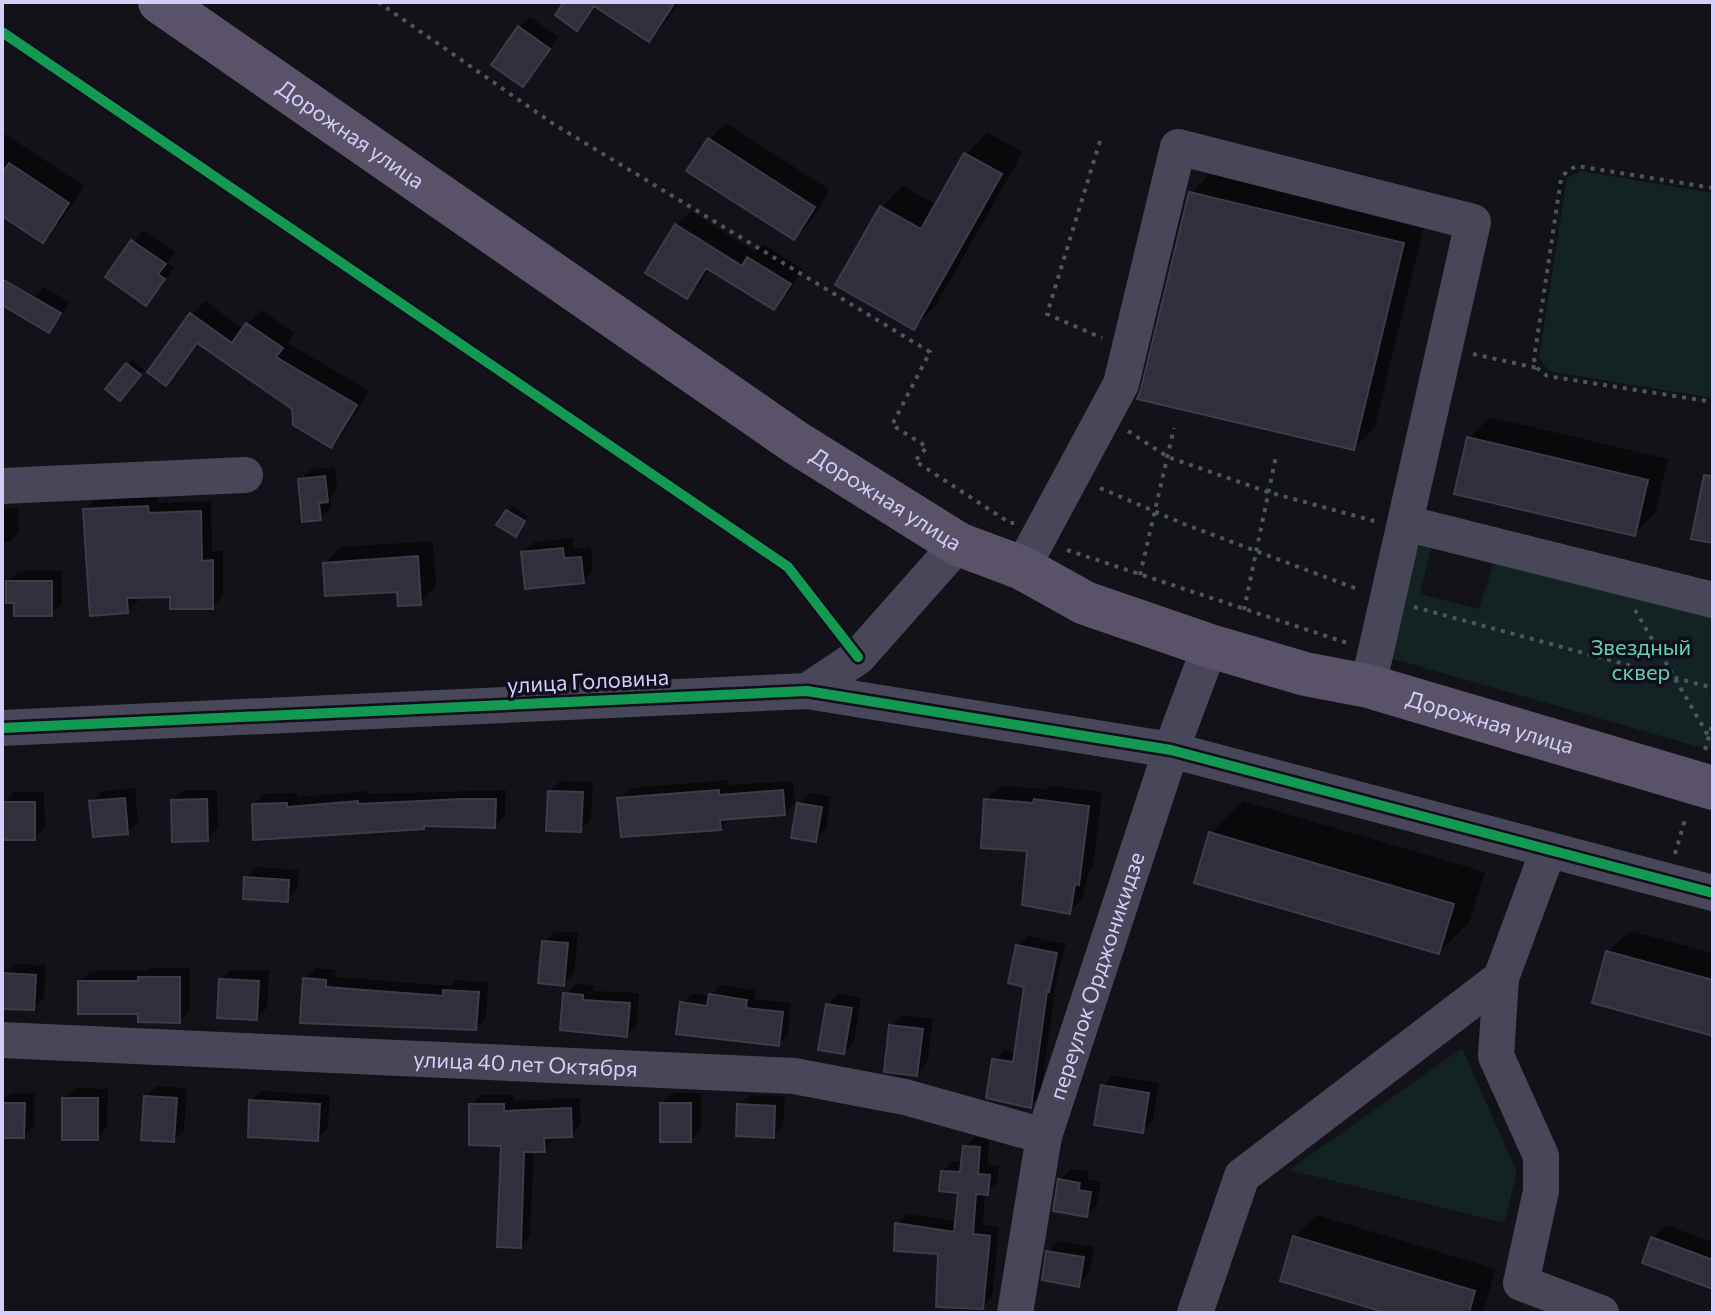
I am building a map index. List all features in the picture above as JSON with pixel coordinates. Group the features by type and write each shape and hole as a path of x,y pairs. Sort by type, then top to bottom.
{"main road":[{"name":"Дорожная улица","path":"160,2 795,442 958,544 1031,551 1085,603 1210,646 1305,674 1372,670 1713,788"}],"street":[{"path":"1031,551 1121,384 1178,147 1473,222 1445,348 1392,523 1372,670"},
{"path":"2,486 245,475"},
{"path":"1392,523 1713,600"},
{"path":"807,691 858,657 958,544"},
{"name":"переулок Орджоникидзе","path":"1015,1313 1044,1136 1171,750 1210,646"},
{"name":"улица Головина","path":"2,728 807,691 1171,750 1713,893"},
{"path":"1548,851 1501,978 1496,1056 1541,1156 1541,1191 1521,1283 1601,1313"},
{"path":"1195,1313 1242,1176 1501,978"},
{"name":"улица 40 лет Октября","path":"2,1040 794,1076 905,1097 1044,1136"}],"path":[{"path":"378,2 552,123 930,352 892,425 927,447 915,461 1010,523 1023,522 1031,551 1059,548 1244,610 1372,670"},
{"path":"1100,141 1047,314 1115,344"},
{"path":"1537,368 1534,359 1561,179 1567,171 1577,166 1713,188"},
{"path":"1445,348 1537,368 1547,376 1713,402"},
{"path":"1105,414 1168,457 1268,492 1392,523"},
{"path":"1140,575 1174,428"},
{"path":"1244,610 1276,456"},
{"path":"1635,611 1709,737 1713,735"}],"green space":[{"path":"1581,171 1713,193 1713,398 1548,371 1539,357 1567,178"},
{"name":"Звездный сквер","path":"1417,540 1432,544 1420,594 1479,609 1497,552 1713,608 1713,751 1390,658"},
{"path":"1462,1048 1517,1172 1504,1223 1289,1170"}],"building":[{"path":"564,2 675,2 649,42 594,6 577,31 555,15"},
{"path":"518,26 550,49 523,87 491,65"},
{"path":"708,138 815,207 794,240 686,171"},
{"path":"964,153 1002,174 914,330 835,285 880,206 921,229"},
{"path":"9,163 69,203 43,243 2,216 2,173"},
{"path":"1189,192 1404,243 1354,450 1137,399"},
{"path":"675,224 742,266 747,257 791,284 774,310 706,268 687,299 645,273"},
{"path":"131,240 166,264 158,274 165,279 146,306 105,277"},
{"path":"2,279 61,313 49,333 2,305"},
{"path":"190,313 232,343 246,323 283,348 276,357 357,405 331,448 293,425 292,409 197,343 166,386 147,372"},
{"path":"126,363 141,375 120,401 105,389"},
{"path":"1467,437 1648,480 1635,536 1454,494"},
{"path":"1704,475 1713,476 1713,543 1691,539"},
{"path":"325,476 328,502 319,503 321,520 302,522 298,479"},
{"path":"148,506 149,513 201,511 202,561 213,560 213,609 170,609 170,597 127,598 128,613 90,616 83,509"},
{"path":"506,510 525,521 516,537 496,525"},
{"path":"563,548 564,558 581,557 584,583 525,589 521,552"},
{"path":"418,556 421,605 398,606 397,592 325,596 323,563"},
{"path":"6,581 52,581 52,616 14,616 14,603 6,603"},
{"path":"719,790 719,795 783,790 785,815 720,820 721,830 621,837 617,798"},
{"path":"548,791 583,792 581,832 546,831"},
{"path":"125,798 128,834 93,837 89,801"},
{"path":"207,799 208,841 172,842 171,800"},
{"path":"496,799 495,828 424,826 424,829 253,840 252,804 287,803 287,807 358,801 358,804"},
{"path":"984,799 1033,803 1034,799 1089,806 1079,885 1075,884 1070,914 1022,905 1027,851 981,848"},
{"path":"2,802 35,802 35,840 2,840"},
{"path":"797,803 822,807 816,842 791,838"},
{"path":"1209,832 1454,904 1439,954 1194,883"},
{"path":"244,877 289,880 288,902 243,899"},
{"path":"542,941 568,943 564,986 538,983"},
{"path":"1016,945 1057,953 1047,991 1031,1108 986,1098 992,1059 1013,1062 1024,987 1008,983"},
{"path":"1606,951 1713,980 1713,1036 1592,1003"},
{"path":"2,973 36,975 34,1010 2,1009"},
{"path":"138,977 180,977 180,1023 138,1022 138,1014 78,1014 78,981 138,981"},
{"path":"303,978 326,980 326,987 443,996 443,990 479,992 476,1030 300,1023"},
{"path":"219,979 259,981 257,1020 217,1018"},
{"path":"563,993 583,995 583,1000 630,1003 627,1037 560,1030"},
{"path":"709,994 747,1000 746,1008 783,1012 779,1046 676,1034 680,1002 707,1006"},
{"path":"826,1004 852,1008 844,1054 818,1050"},
{"path":"889,1025 923,1029 917,1076 884,1072"},
{"path":"1101,1085 1149,1093 1143,1133 1094,1125"},
{"path":"144,1096 177,1098 174,1142 141,1140"},
{"path":"62,1098 98,1098 98,1140 62,1140"},
{"path":"249,1100 320,1104 318,1141 248,1137"},
{"path":"2,1103 25,1103 24,1138 2,1138"},
{"path":"660,1103 691,1103 691,1142 660,1142"},
{"path":"469,1104 504,1104 504,1111 571,1108 572,1137 544,1138 545,1152 524,1152 521,1248 497,1247 501,1146 469,1145"},
{"path":"737,1104 775,1106 774,1138 736,1136"},
{"path":"963,1146 980,1147 978,1174 990,1175 988,1195 976,1194 973,1234 990,1236 983,1309 936,1307 938,1254 894,1251 895,1223 954,1232 958,1193 939,1191 941,1171 960,1172"},
{"path":"1058,1179 1080,1183 1078,1190 1091,1192 1087,1217 1053,1211"},
{"path":"1293,1236 1475,1291 1469,1313 1387,1313 1280,1281"},
{"path":"1651,1237 1713,1260 1713,1289 1642,1263"},
{"path":"1046,1251 1084,1257 1079,1287 1042,1280"}],"cycle path":[{"path":"2,32 788,567 858,657"},
{"path":"2,728 807,691 1171,750 1713,893"}]}
